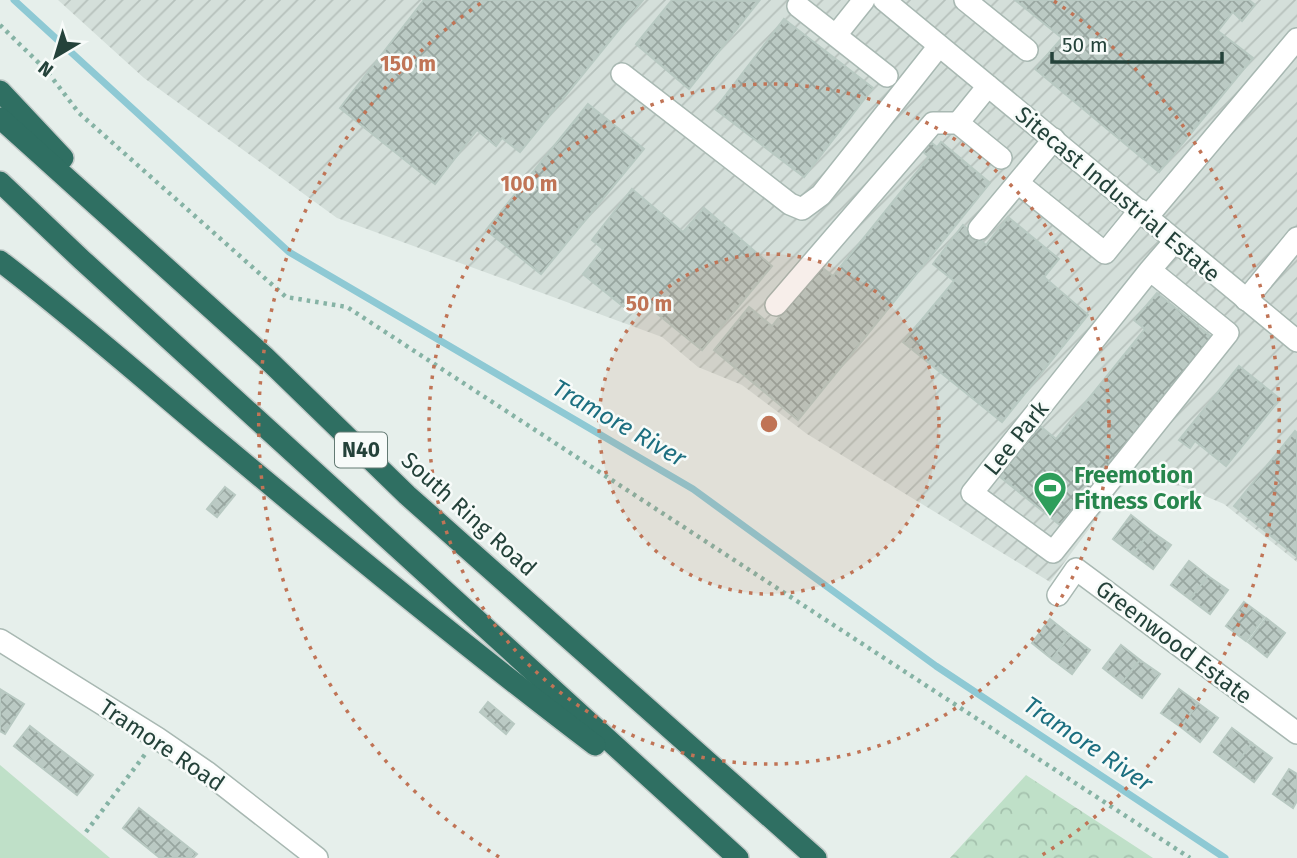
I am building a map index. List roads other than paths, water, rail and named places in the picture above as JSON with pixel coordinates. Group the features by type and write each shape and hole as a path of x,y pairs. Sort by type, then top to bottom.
{"highway":[{"path":"0,90 156,257"},
{"name":"South Ring Road","path":"0,118 274,366 407,495 816,858"},
{"name":"N40","path":"0,182 738,858"},
{"path":"0,261 120,356 218,441 512,682 692,817"}],"street":[{"path":"835,36 864,0"},
{"name":"Sitecast Industrial Estate","path":"884,0 1297,341"},
{"path":"965,0 1027,50"},
{"path":"798,6 887,76"},
{"path":"1018,183 1105,253 1144,213 1297,39"},
{"path":"622,74 790,204 802,209 821,195 939,46"},
{"path":"957,123 988,86"},
{"path":"776,305 933,123 957,123 1001,158"},
{"path":"979,229 1054,139"},
{"name":"Lee Park","path":"1150,270 1228,332 1053,552 972,493 1150,270 1175,242"},
{"path":"1246,300 1293,251"},
{"name":"Greenwood Estate","path":"1058,595 1076,569 1297,733"},
{"name":"Tramore Road","path":"0,640 208,773 317,858"}],"waterway":[{"name":"Tramore River","path":"14,0 289,252 693,489 936,666 1225,858"}],"place":[{"name":"Freemotion Fitness Cork","path":"1050,518"}]}
